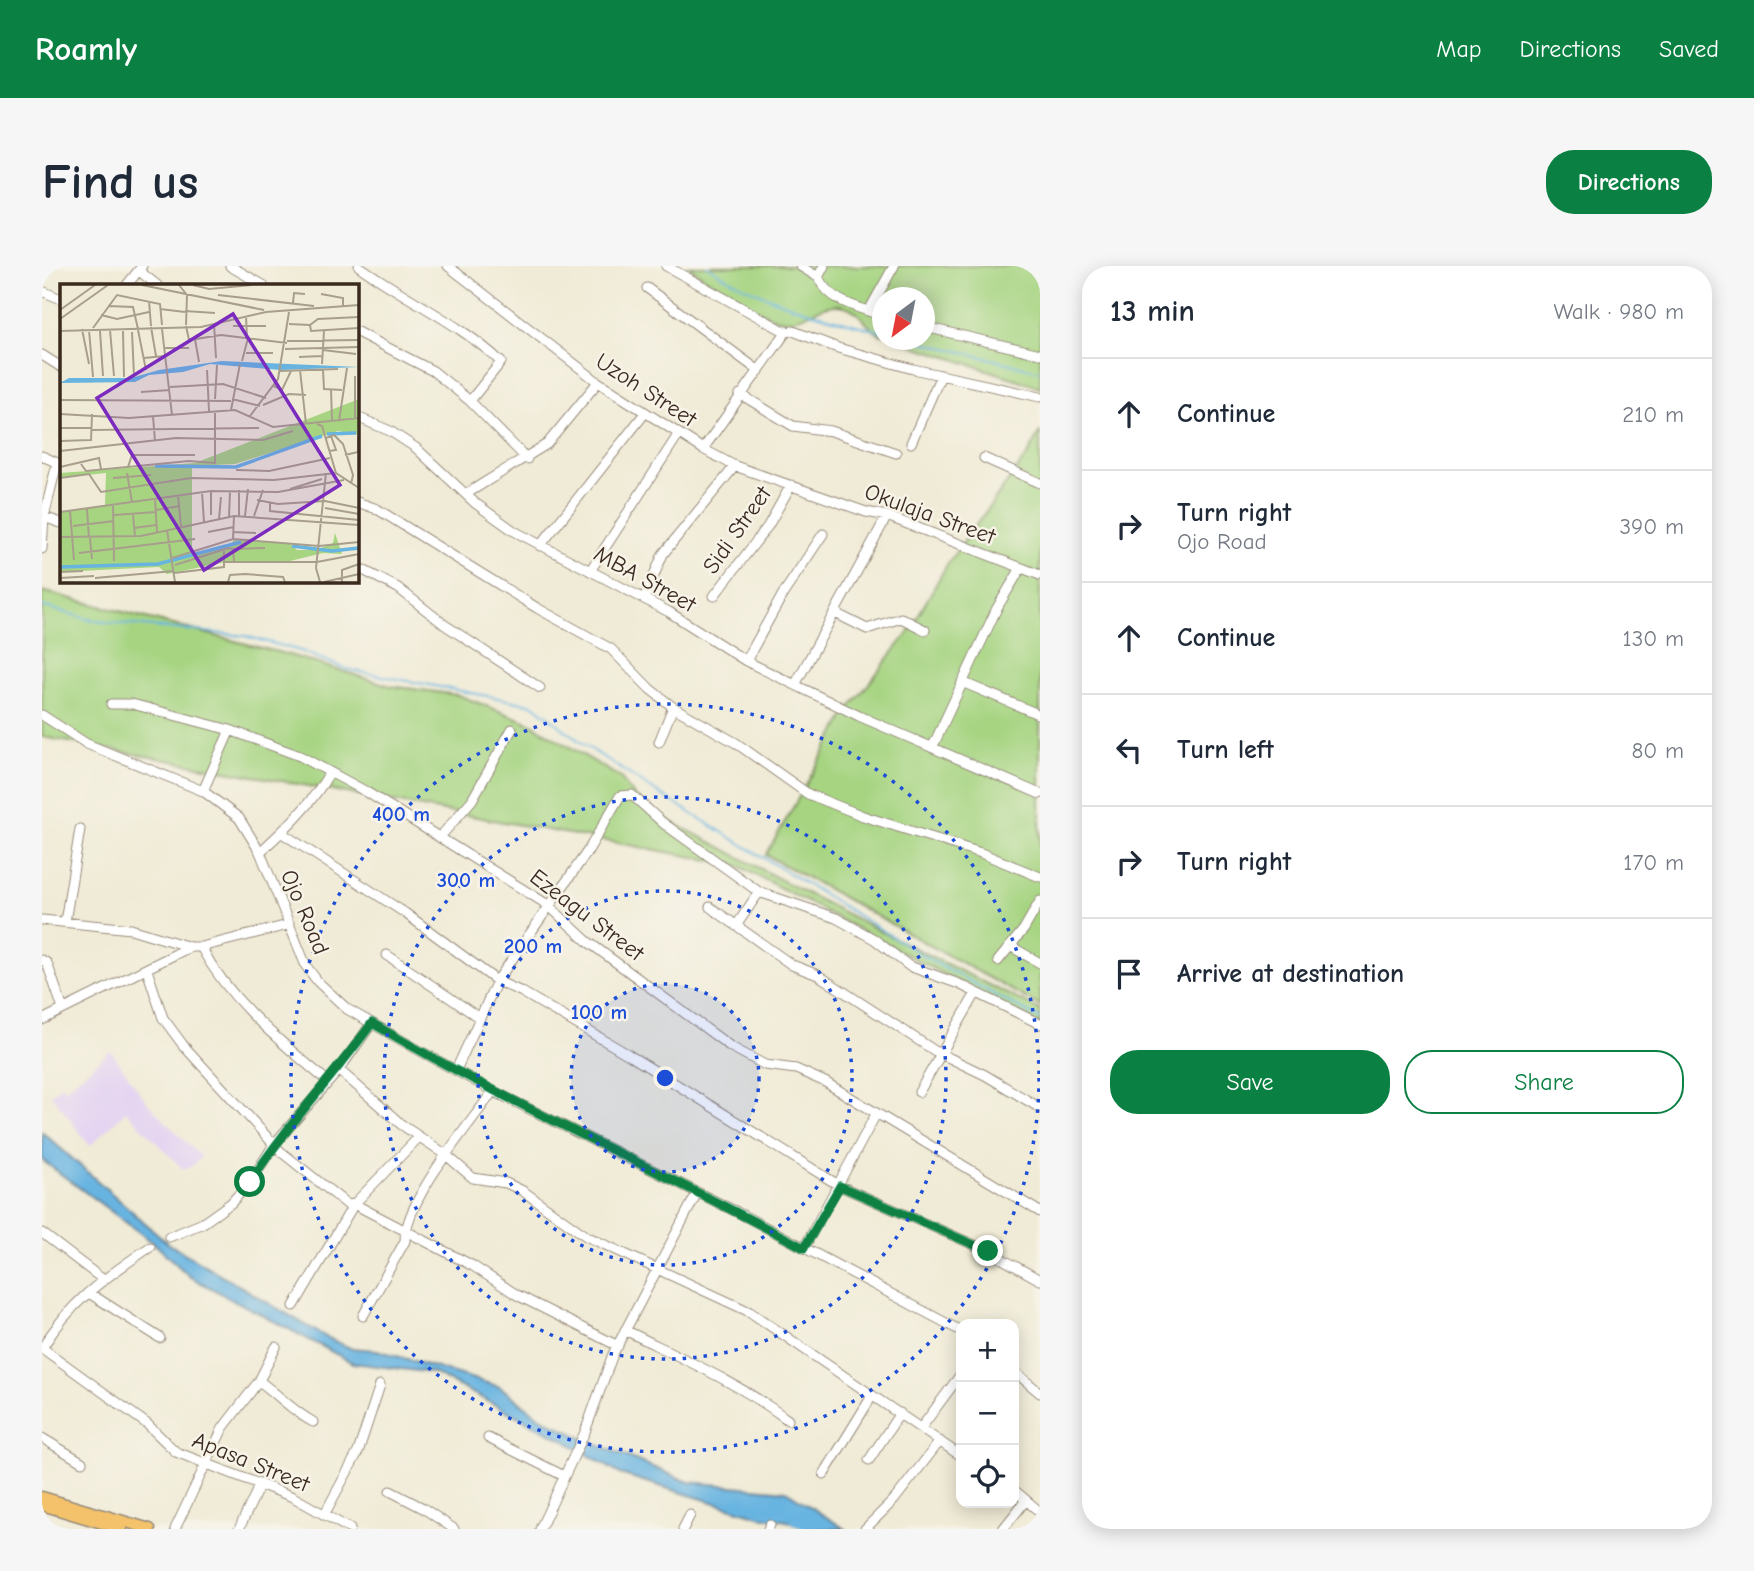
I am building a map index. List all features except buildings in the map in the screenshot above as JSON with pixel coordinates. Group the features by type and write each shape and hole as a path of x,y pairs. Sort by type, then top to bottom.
{"main road":[{"path":"42,1497 150,1529"},
{"path":"42,1505 122,1529"}],"street":[{"path":"230,266 261,284"},
{"path":"359,266 397,293 471,337 501,362 470,401"},
{"name":"Uzoh Street","path":"448,266 598,382 678,435 735,466 845,504"},
{"path":"666,266 786,332 793,331 838,348 941,375 1040,397"},
{"path":"800,266 818,276 823,287 836,298 853,306 870,309 894,266"},
{"path":"818,276 824,266"},
{"path":"128,284 140,269 156,284"},
{"path":"647,288 760,371"},
{"path":"42,291 60,299"},
{"path":"935,329 1040,354"},
{"path":"703,449 786,332"},
{"path":"359,333 433,371 470,401 527,459"},
{"path":"42,355 60,366"},
{"path":"911,443 941,375"},
{"path":"466,494 527,459 556,436 598,382"},
{"path":"740,394 793,426 831,431 896,453"},
{"path":"540,545 645,413"},
{"name":"MBA Street","path":"359,418 390,430 416,448 493,517 540,545 644,598 746,661 1040,794"},
{"path":"590,570 678,435"},
{"path":"42,456 59,464 44,517 42,549"},
{"path":"984,458 1040,483"},
{"path":"644,598 663,554 735,466"},
{"name":"Sidi Street","path":"714,596 768,526 791,485"},
{"path":"359,503 377,509 537,608 611,649 650,689 673,707 736,743 808,794 863,816 981,853 1040,877"},
{"name":"Okulaja Street","path":"845,504 887,516 1040,575"},
{"path":"795,685 887,516"},
{"path":"44,517 60,523"},
{"path":"746,661 783,594 823,534"},
{"path":"359,568 398,588 445,625 540,688"},
{"path":"933,746 997,608 1021,568"},
{"path":"835,614 867,629 901,618 926,630"},
{"path":"962,682 1040,715"},
{"name":"Ezeagu Street","path":"111,704 132,704 230,730 300,756 330,772 548,905 587,941 732,1047 765,1065 796,1069 810,1075 1040,1212"},
{"path":"659,743 673,707"},
{"name":"Ojo Road","path":"42,715 87,744 203,791 239,818 260,852 306,966 318,982 347,1009 493,1091 697,1193 956,1328"},
{"path":"440,837 472,800 512,729"},
{"path":"203,791 230,730"},
{"path":"260,852 316,797 330,772"},
{"path":"456,1070 478,1017 497,981 589,849 620,796 632,795 663,822 760,892 836,918 874,939 909,966 976,993 1040,1024"},
{"path":"65,922 80,829"},
{"path":"282,833 425,926 497,981 522,992 629,1055 840,1186 988,1251 1040,1280"},
{"path":"736,926 760,892"},
{"path":"998,961 1040,901"},
{"path":"710,907 792,965 818,975 943,1054 1040,1108"},
{"path":"42,920 131,929 190,947 201,947 288,925"},
{"path":"1010,946 1040,963"},
{"path":"42,1020 190,947"},
{"path":"201,947 223,983 245,1007 327,1081"},
{"path":"387,955 478,1017"},
{"path":"42,960 47,963 62,1009"},
{"path":"146,970 163,1018 172,1031 275,1143 341,1200 348,1205 354,1204 463,1260 517,1296 618,1346"},
{"path":"919,1092 976,993"},
{"path":"169,1237 222,1212 250,1182 275,1143 339,1070 372,1023"},
{"path":"339,1070 418,1138 445,1154 473,1178 506,1183 523,1191 586,1236 770,1323 956,1452"},
{"path":"363,1316 405,1241 405,1231 445,1154 493,1091"},
{"path":"804,1248 840,1186 850,1160 876,1114"},
{"path":"294,1306 354,1204 418,1138"},
{"path":"541,1529 585,1432 618,1346 655,1269 697,1193"},
{"path":"42,1233 101,1279"},
{"path":"43,1352 57,1324 81,1297 89,1293 101,1279 150,1247"},
{"path":"89,1293 160,1338"},
{"path":"625,1331 722,1378 765,1402 789,1420"},
{"path":"174,1529 223,1428 259,1381 276,1348"},
{"name":"Apasa Street","path":"43,1352 147,1424 164,1444 204,1464 293,1497 350,1529"},
{"path":"1019,1375 1040,1393"},
{"path":"259,1381 281,1396 285,1405 313,1422"},
{"path":"922,1428 956,1381"},
{"path":"324,1515 358,1452 380,1385"},
{"path":"824,1474 872,1396"},
{"path":"869,1460 900,1413"},
{"path":"42,1438 82,1462"},
{"path":"488,1438 564,1476"},
{"path":"865,1529 895,1499 940,1441"},
{"path":"239,1529 260,1484"},
{"path":"390,1491 423,1507 454,1529"},
{"path":"1019,1494 1040,1512"},
{"path":"1003,1529 1026,1500"},
{"path":"683,1529 690,1515"}],"shaded area":[{"path":"111,1051 148,1104 201,1157 191,1167 183,1169 126,1111 90,1146 51,1094 61,1085 65,1089"}],"green space":[{"path":"688,266 1028,266 1040,271 1040,387 926,350 935,350 935,287 872,287 872,329 856,312 843,305 828,306 794,319 778,319 737,299"},
{"path":"1040,431 1040,1006 766,855 849,709 909,632 948,563 1029,453"},
{"path":"42,591 289,655 391,686 458,695 530,723 621,778 641,801 668,820 843,912 1040,1010 1040,1025 737,865 42,737"}],"water":[{"path":"42,1132 169,1244 326,1337 350,1348 377,1350 500,1387 540,1417 586,1440 689,1482 786,1491 845,1529 806,1529 792,1522 759,1516 620,1474 562,1439 433,1373 353,1363 190,1277 155,1244 42,1160"}],"waterway":[{"path":"707,266 770,298 872,329"},
{"path":"935,345 1040,371"},
{"path":"42,606 95,621 245,636 301,651 346,669 534,705 583,744 655,791 932,961 1040,1019"},
{"path":"791,1521 806,1529"}],"route":[{"path":"250,1182 275,1143 339,1070 372,1023 493,1091 804,1248 840,1186 988,1251"}]}
